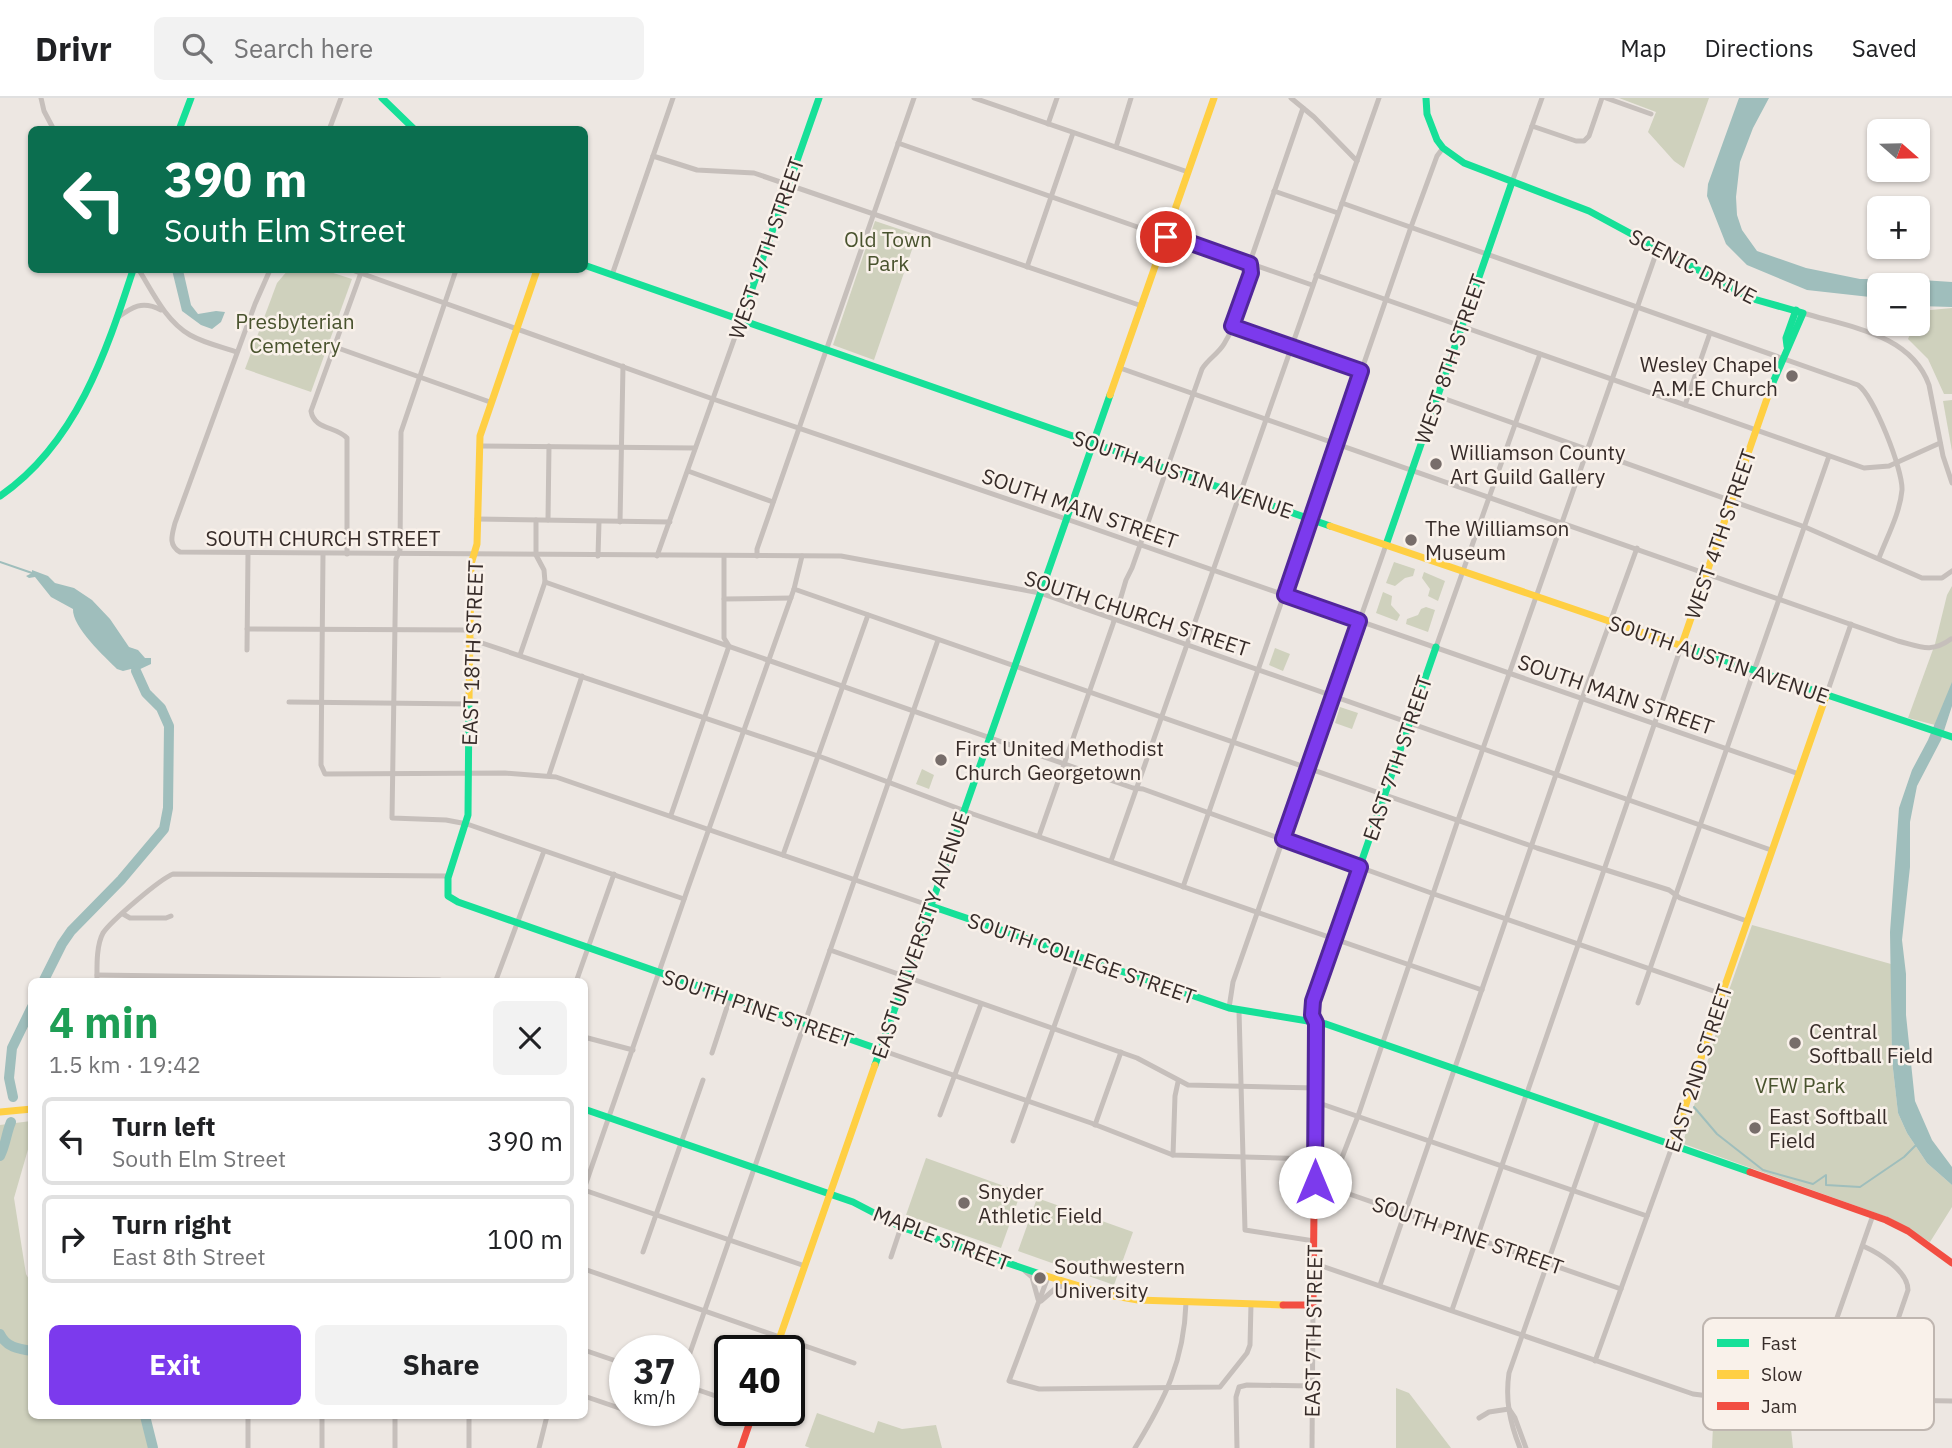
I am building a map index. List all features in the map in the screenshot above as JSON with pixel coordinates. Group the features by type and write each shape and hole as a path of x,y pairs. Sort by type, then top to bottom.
{"street":[{"path":"41,98 52,126"},
{"path":"180,126 191,98"},
{"path":"330,126 341,98"},
{"path":"382,98 411,126"},
{"path":"612,275 673,98"},
{"name":"WEST 17TH STREET","path":"657,556 819,98"},
{"path":"757,556 773,502 914,98"},
{"path":"976,98 1188,172"},
{"path":"1048,124 1057,98"},
{"path":"1115,148 1131,98"},
{"name":"EAST UNIVERSITY AVENUE","path":"780,1335 1214,98"},
{"path":"1291,98 1357,161"},
{"path":"1111,861 1379,98"},
{"path":"1183,887 1386,299 1437,156 1443,148 1429,124 1426,98"},
{"name":"WEST 8TH STREET","path":"1229,1008 1233,982 1542,98"},
{"path":"1532,126 1576,141 1584,141 1589,136 1604,98 1651,114"},
{"path":"1039,836 1202,369 1222,347 1232,326 1303,108"},
{"path":"1027,267 1073,133"},
{"path":"898,143 1312,285"},
{"name":"SCENIC DRIVE","path":"1443,148 1464,163 1589,211 1750,298 1885,339 1913,356 1929,386 1940,443 1952,483"},
{"path":"653,156 697,170 754,173 1142,306"},
{"path":"1274,191 1338,213"},
{"path":"1342,203 1850,381 1864,389 1897,462 1902,486 1900,502 1879,558"},
{"path":"1331,1186 1358,1116 1458,820 1658,248"},
{"name":"SOUTH AUSTIN AVENUE","path":"588,266 1537,598 1952,737"},
{"path":"0,496 55,443 76,413 98,370 132,273"},
{"path":"141,273 166,313 190,335 237,352 270,273"},
{"path":"347,554 347,438 341,432 319,424 313,419 311,411 360,273"},
{"name":"SOUTH MAIN STREET","path":"366,273 713,399 1140,544 1799,774"},
{"path":"455,273 401,432 393,818 446,820 467,824 684,899"},
{"name":"EAST 18TH STREET","path":"448,896 446,885 467,824 470,775 471,564 477,544 480,436 536,273"},
{"path":"1316,275 1864,468 1879,468 1940,443"},
{"path":"117,318 139,304 147,304 166,313"},
{"name":"WEST 4TH STREET","path":"1452,1310 1783,359 1787,338 1799,312"},
{"path":"1232,326 1361,371"},
{"path":"1685,405 1710,333"},
{"path":"335,347 490,402"},
{"name":"SOUTH CHURCH STREET","path":"237,352 175,523 173,547 184,553 841,556 875,561 1040,593 1771,850"},
{"path":"1436,648 1540,354"},
{"path":"620,522 623,366"},
{"path":"1120,368 1898,641 1930,649 1940,647 1951,639"},
{"path":"1437,396 1805,527 1928,580 1942,578 1952,571"},
{"path":"480,446 695,448"},
{"path":"548,520 549,446"},
{"path":"1637,1003 1829,456"},
{"path":"688,471 773,502"},
{"path":"477,519 670,522"},
{"path":"520,655 545,582 544,570 536,555 536,520"},
{"path":"598,556 599,522"},
{"path":"1380,1285 1637,548"},
{"path":"247,650 248,554"},
{"path":"320,703 323,554"},
{"path":"671,815 729,646 724,638 724,556"},
{"path":"588,1178 791,598 802,556"},
{"path":"545,582 1722,994"},
{"path":"794,589 1747,921"},
{"path":"724,599 791,598"},
{"path":"783,855 868,615"},
{"path":"1826,696 1851,624"},
{"path":"247,629 396,630 470,634 520,655 889,781 1183,887 1482,990"},
{"path":"697,1335 937,640"},
{"name":"EAST 7TH STREET","path":"1312,1448 1316,1088 1316,1023 1312,1015 1313,1001 1436,648"},
{"path":"549,775 582,676"},
{"name":"EAST 2ND STREET","path":"1595,1361 1673,1144 1771,850 1826,696"},
{"path":"289,702 470,704"},
{"name":"SOUTH COLLEGE STREET","path":"320,703 320,765 323,772 549,775 1229,1008 1316,1023 1382,1043 1673,1144 1873,1215 1908,1231 1952,1263"},
{"path":"497,978 544,851"},
{"path":"97,978 103,934 155,884 182,872 449,876"},
{"path":"577,978 614,874"},
{"name":"SOUTH PINE STREET","path":"448,896 458,902 659,974 1028,1101 1173,1155 1315,1159"},
{"path":"123,914 130,918 172,916"},
{"path":"830,950 1121,1052 1158,1068 1178,1082 1203,1087 1316,1088"},
{"path":"1013,1141 1079,957"},
{"path":"712,1054 730,998"},
{"path":"940,1115 981,1004"},
{"path":"1239,1011 1245,1230 1314,1241"},
{"path":"588,1038 633,1049"},
{"path":"1095,1125 1121,1052"},
{"path":"643,1252 703,1080"},
{"path":"1173,1155 1178,1082"},
{"path":"1315,1102 1647,1216"},
{"path":"0,1112 28,1109"},
{"name":"MAPLE STREET","path":"588,1110 853,1202 901,1227 1073,1285 1126,1298 1186,1303 1312,1305"},
{"path":"1520,1448 1509,1420 1509,1373 1598,1119"},
{"name":"SOUTH PINE STREET","path":"1315,1182 1621,1289"},
{"path":"588,1190 805,1266"},
{"path":"1837,1318 1873,1215"},
{"path":"891,1256 901,1227"},
{"path":"1863,1246 1905,1276 1908,1290 1898,1318"},
{"path":"1313,1263 1595,1361 1693,1394 1703,1394"},
{"path":"1023,1269 1032,1277 1037,1290 1037,1306"},
{"path":"588,1270 773,1335"},
{"path":"1048,1277 1009,1381 1039,1390 1220,1387 1242,1361 1250,1345 1251,1304"},
{"path":"1037,1306 1057,1287 1073,1285"},
{"path":"1135,1448 1169,1388 1184,1338 1186,1303"},
{"path":"805,1346 855,1363"},
{"path":"588,1351 609,1359"},
{"path":"1237,1448 1236,1397 1239,1387 1312,1386"},
{"path":"588,1397 609,1404"},
{"path":"1934,1401 1952,1401"},
{"path":"1479,1418 1489,1412 1509,1409"},
{"path":"1509,1409 1516,1418 1526,1448"},
{"path":"248,1419 248,1448"},
{"path":"322,1419 322,1448"},
{"path":"395,1419 395,1448"},
{"path":"469,1419 469,1448"},
{"path":"539,1448 546,1419"},
{"path":"741,1448 749,1426"}],"green space":[{"path":"1619,98 1709,98 1684,168 1674,161 1648,132 1656,112"},
{"name":"Old Town Park","path":"875,221 917,235 874,360 833,345"},
{"name":"Presbyterian Cemetery","path":"285,273 333,273 352,279 311,392 245,369 277,283"},
{"path":"1952,308 1952,394 1944,394 1928,359 1908,339 1909,336 1930,336 1930,310"},
{"path":"1952,400 1952,451 1943,401"},
{"path":"1394,562 1415,569 1413,576 1405,578 1395,586 1386,583"},
{"path":"1424,572 1445,581 1438,601 1428,596 1430,589 1422,578"},
{"path":"1952,586 1952,691 1939,726 1908,718 1935,644 1947,595"},
{"path":"1383,592 1392,596 1391,605 1400,615 1397,621 1376,613"},
{"path":"1426,607 1435,610 1428,632 1406,624 1407,619 1418,615 1421,609"},
{"path":"1275,648 1290,654 1283,671 1269,665"},
{"path":"1340,707 1358,713 1352,729 1335,723"},
{"path":"922,769 934,775 929,789 916,784"},
{"name":"VFW Park","path":"1752,925 1891,964 1892,1060 1898,1113 1907,1133 1927,1163 1952,1185 1952,1207 1930,1242 1890,1218 1684,1144 1728,993"},
{"path":"28,1121 28,1149 14,1198 28,1278 28,1419 146,1419 154,1437 154,1448 0,1448 0,1125"},
{"name":"Snyder Athletic Field","path":"926,1158 1021,1192 1001,1248 906,1215"},
{"path":"1037,1198 1133,1232 1114,1285 1018,1251"},
{"path":"1396,1388 1409,1393 1451,1448 1396,1448"},
{"path":"817,1413 874,1433 878,1421 902,1429 936,1425 942,1448 810,1448 805,1446"},
{"path":"1713,1430 1791,1430 1793,1448 1712,1448"}],"water":[{"path":"1739,98 1769,98 1753,128 1740,162 1736,197 1737,215 1742,230 1757,251 1806,268 1867,279 1867,297 1807,290 1747,265 1726,244 1707,196 1708,184"},
{"path":"173,273 184,273 191,305 198,314 225,312 221,322 212,329 201,325 182,311"},
{"path":"1930,281 1952,282 1952,307 1930,306"},
{"path":"32,570 48,576 55,583 74,588 92,600 110,619 129,647 138,650 145,658 151,658 151,664 136,671 117,669 83,633 73,609 51,597 35,577 26,576 32,573"},
{"path":"1952,682 1952,706 1941,740 1917,786 1910,822 1910,867 1902,940 1915,1101 1932,1140 1952,1167 1952,1185 1927,1163 1907,1133 1898,1113 1892,1060 1890,932 1899,808 1912,770 1928,740"}],"waterway":[{"path":"0,562 32,573"},
{"path":"45,978 71,931 121,880 164,829 168,808 169,726 161,708 146,693 136,671"},
{"path":"13,1097 9,1078 12,1048 28,1015"},
{"path":"1694,1107 1717,1134 1763,1170 1813,1184 1826,1175 1826,1185 1860,1187 1904,1157 1916,1145"},
{"path":"0,1156 11,1122"},
{"path":"0,1334 9,1345 28,1350"},
{"path":"146,1419 153,1448"}],"traffic: fast":[{"path":"180,126 191,98"},
{"path":"382,98 411,126"},
{"path":"741,320 819,98"},
{"path":"1426,98 1427,114 1437,140 1443,148 1464,163 1589,211 1750,298 1803,313 1771,387"},
{"path":"1386,545 1512,182"},
{"path":"588,266 1330,526"},
{"path":"0,496 26,475 68,424 99,364 132,273"},
{"path":"1787,346 1786,338 1796,310"},
{"path":"875,1065 1110,395"},
{"path":"1321,978 1436,647"},
{"path":"1688,648 1952,737"},
{"path":"469,700 468,815 448,878 448,896 458,902 881,1050"},
{"path":"931,906 1229,1008 1326,1024 1750,1172"},
{"path":"588,1110 853,1202 901,1227 1040,1274"}],"traffic: slow":[{"path":"1110,395 1214,98"},
{"path":"469,700 471,564 477,544 480,436 536,273"},
{"path":"1681,647 1771,387"},
{"path":"1330,526 1688,648"},
{"path":"1673,1144 1722,994 1826,696"},
{"path":"781,1335 875,1065"},
{"path":"0,1112 28,1109"},
{"path":"1040,1274 1109,1295 1138,1300 1283,1305"}],"traffic: jam":[{"path":"1283,1305 1313,1305 1316,1023 1313,1006 1321,978"},
{"path":"1750,1172 1886,1220 1908,1231 1952,1263"},
{"path":"741,1448 749,1426"}],"place":[{"name":"Wesley Chapel A.M.E Church","path":"1792,376"},
{"name":"Williamson County Art Guild Gallery","path":"1436,464"},
{"name":"The Williamson Museum","path":"1411,540"},
{"name":"First United Methodist Church Georgetown","path":"941,760"},
{"name":"Central Softball Field","path":"1795,1043"},
{"name":"East Softball Field","path":"1755,1128"},
{"name":"Snyder Athletic Field","path":"964,1203"},
{"name":"Southwestern University","path":"1040,1278"}],"route":[{"path":"1166,237 1174,237 1250,264 1251,273 1232,326 1361,371 1285,595 1359,621 1283,839 1360,867 1313,1001 1312,1015 1316,1023 1315,1182"}]}
